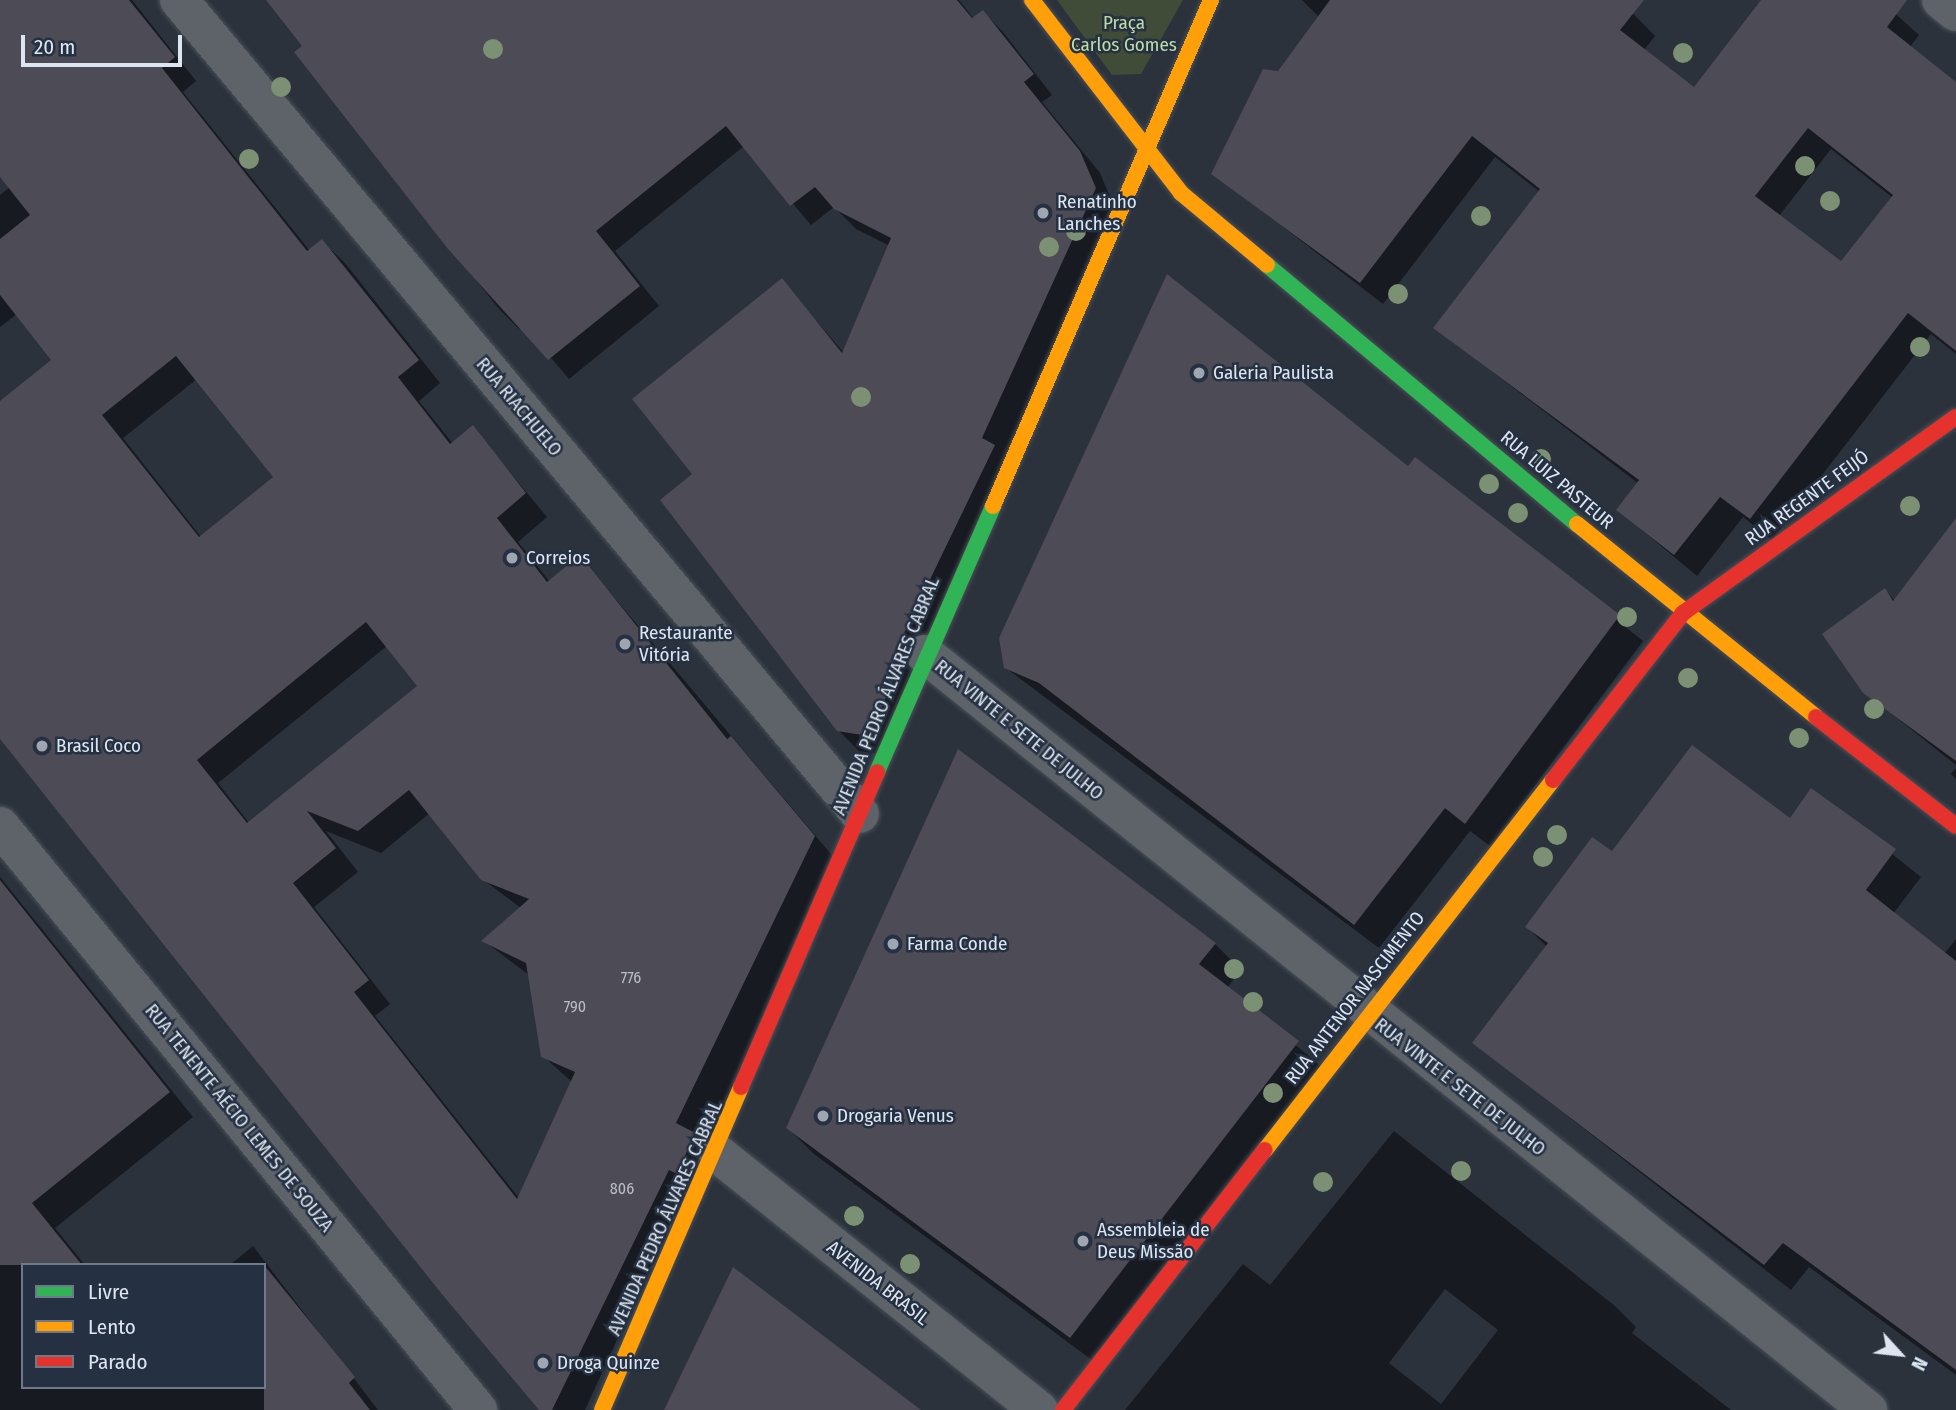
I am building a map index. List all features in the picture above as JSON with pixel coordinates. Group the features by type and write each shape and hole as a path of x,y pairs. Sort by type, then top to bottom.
{"street":[{"name":"RUA RIACHUELO","path":"179,0 860,814"},
{"path":"1032,0 1144,151"},
{"name":"AVENIDA PEDRO ÁLVARES CABRAL","path":"603,1410 718,1154 925,654 1211,0"},
{"path":"1941,0 1956,12"},
{"name":"RUA LUIZ PASTEUR","path":"1144,151 1181,193 1683,613 1956,826"},
{"name":"RUA REGENTE FEIJÓ","path":"1683,613 1956,417"},
{"name":"RUA ANTENOR NASCIMENTO","path":"1063,1410 1683,613"},
{"name":"RUA VINTE E SETE DE JULHO","path":"925,654 1368,1015 1868,1410"},
{"name":"RUA TENENTE AÉCIO LEMES DE SOUZA","path":"0,826 478,1410"},
{"name":"AVENIDA BRASIL","path":"718,1154 1039,1410"}],"green space":[{"name":"Praça Carlos Gomes","path":"1057,0 1183,0 1141,74 1112,75"}],"building":[{"path":"0,0 129,0 175,57 162,68 307,251 322,239 419,360 398,377 450,444 473,425 526,493 497,518 547,582 580,555 727,739 731,736 815,836 676,1123 695,1133 677,1174 669,1170 552,1410 539,1410 441,1293 0,739 0,401 51,360 0,295 0,239 30,215 0,177","holes":["176,356 273,477 199,537 102,415","366,622 417,686 247,823 197,760","409,790 481,880 529,899 481,941 526,963 541,1057 575,1072 517,1199 354,992 369,980 293,883 336,848 307,811 358,831"]},
{"path":"266,0 957,0 972,18 983,10 1034,74 1024,82 1080,151 1096,188 982,438 995,445 894,654 896,674 869,736 837,731 660,500 692,474 632,399 782,278 842,353 891,238 834,209 815,187 790,206 726,126 596,231 640,286 548,360 448,249 294,52 302,46"},
{"path":"1330,0 1644,0 1620,30 1694,87 1761,0 1907,0 1887,27 1956,82 1956,351 1908,313 1750,519 1720,497 1674,555 1616,510 1639,480 1433,328 1540,189 1472,136 1360,283 1211,174 1263,69 1278,71","holes":["1808,128 1893,195 1841,261 1755,196"]},
{"path":"1167,274 1408,466 1415,457 1620,615 1465,824 1445,808 1354,925 1039,683 1004,668 999,638"},
{"path":"1956,518 1956,761 1863,693 1822,634 1885,588 1893,601"},
{"path":"1692,745 1790,818 1811,788 1896,849 1866,890 1956,961 1956,1370 1783,1243 1764,1265 1472,1043 1548,943 1525,927 1592,837 1612,851"},
{"path":"958,749 1216,943 1199,964 1299,1041 1070,1338 786,1128"},
{"path":"0,880 170,1092 32,1203 80,1263 0,1265"},
{"path":"266,1267 355,1377 349,1383 370,1410 264,1410"},
{"path":"733,1267 921,1410 664,1410"}],"traffic: fast":[{"path":"1267,265 1577,524"},
{"path":"877,772 993,506"}],"traffic: slow":[{"path":"1032,0 1181,193 1267,265"},
{"path":"993,506 1211,0"},
{"path":"1577,524 1816,717"},
{"path":"1265,1150 1553,780"},
{"path":"602,1410 741,1087"}],"traffic: jam":[{"path":"1553,780 1683,613 1956,417"},
{"path":"1816,717 1956,826"},
{"path":"741,1087 877,772"},
{"path":"1063,1410 1265,1150"}],"place":[{"name":"Renatinho Lanches","path":"1043,213"},
{"name":"Galeria Paulista","path":"1199,373"},
{"name":"Correios","path":"512,558"},
{"name":"Restaurante Vitória","path":"625,644"},
{"name":"Brasil Coco","path":"42,746"},
{"name":"Farma Conde","path":"893,944"},
{"name":"Drogaria Venus","path":"823,1116"},
{"name":"Assembleia de Deus Missão","path":"1083,1241"},
{"name":"Droga Quinze","path":"543,1363"}]}
